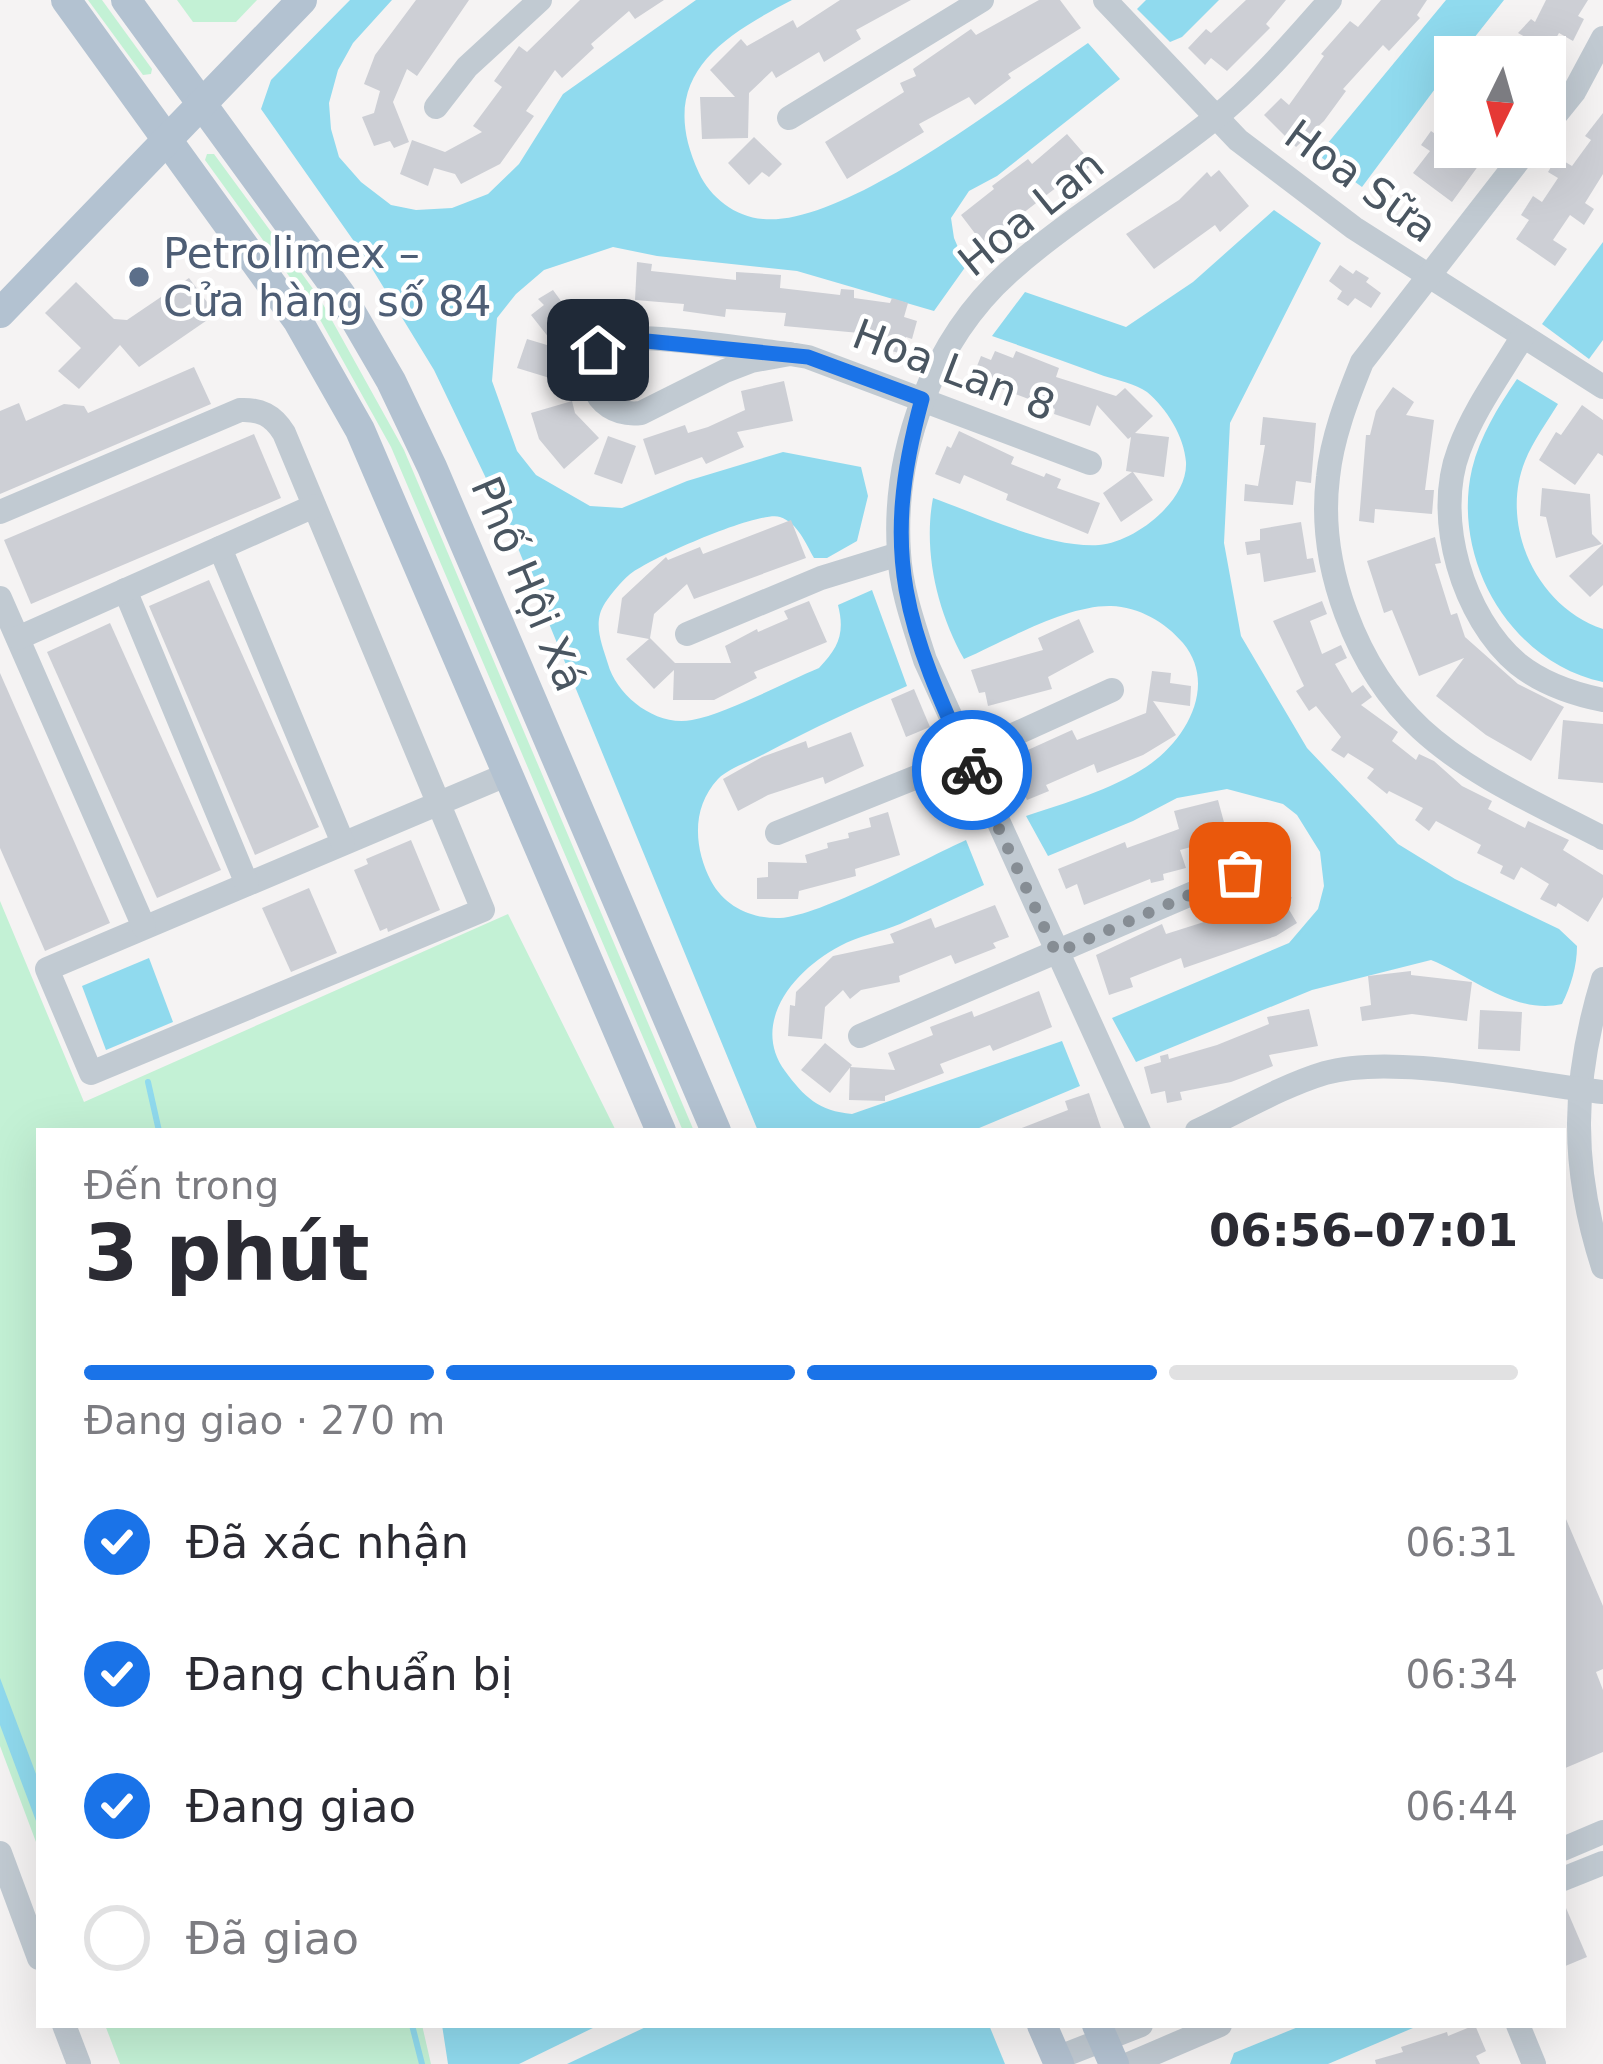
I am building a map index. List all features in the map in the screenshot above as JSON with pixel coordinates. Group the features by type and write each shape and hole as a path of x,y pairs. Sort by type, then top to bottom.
{"main road":[{"path":"66,0 298,321 341,393 660,1128"},
{"name":"Phố Hội Xá","path":"126,0 341,296 391,380 715,1128"},
{"path":"0,313 302,0"},
{"path":"1043,2028 1058,2061"}],"street":[{"path":"436,107 467,68 540,0"},
{"path":"788,118 982,0"},
{"name":"Hoa Sữa","path":"1106,0 1214,118 1338,216 1603,387"},
{"name":"Hoa Lan","path":"1138,1128 925,660 906,601 899,554 904,473 922,399 964,320 1008,273 1263,76 1330,0"},
{"path":"1566,102 1603,38"},
{"path":"1574,92 1603,74"},
{"path":"1512,168 1362,362 1327,479 1329,555 1343,604 1381,685 1421,730 1454,754 1603,838"},
{"path":"1523,336 1457,453 1450,490 1459,566 1495,640 1520,666 1560,689 1603,700"},
{"name":"Hoa Lan 8","path":"790,354 738,366 628,415 604,406 592,370 598,350 616,338 790,354 808,357 1090,464"},
{"path":"0,512 240,410 266,413 278,424 314,506 438,803 483,910 92,1073 47,969 343,843 438,803 508,774"},
{"path":"18,638 314,506"},
{"path":"220,548 343,843"},
{"path":"687,634 821,578 899,554"},
{"path":"125,590 248,884"},
{"path":"0,598 144,928"},
{"path":"776,833 966,757 1112,690"},
{"path":"1556,813 1603,814"},
{"path":"860,1036 1240,873"},
{"path":"1603,980 1589,1026 1590,1090 1579,1168 1603,1267"},
{"path":"1204,1128 1324,1073 1365,1067 1405,1067 1590,1090"},
{"path":"1566,1848 1603,1832"},
{"path":"0,1853 36,1950"},
{"path":"1566,1878 1603,1863"},
{"path":"65,2028 79,2064"},
{"path":"1058,2061 1135,2028"},
{"path":"1130,2064 1213,2028"},
{"path":"1519,2028 1534,2064"}],"green space":[{"path":"88,0 102,0 151,74 143,75"},
{"path":"177,0 257,0 236,22 193,22"},
{"path":"207,154 214,154 319,297 404,450 693,1128 682,1128 391,447 318,316 205,160"},
{"path":"0,901 84,1102 508,914 615,1128 36,1128 36,1842 0,1746"},
{"path":"106,2028 423,2028 431,2064 120,2064"}],"water":[{"path":"350,0 392,0 353,43 338,70 329,103 339,157 391,205 416,210 452,208 488,194 519,164 563,94 696,0 792,0 717,48 689,88 685,112 687,141 704,182 725,204 763,219 798,216 883,180 1088,43 1120,79 997,176 969,191 951,218 966,266 934,311 797,271 613,247 544,270 516,294 497,318 492,381 517,451 536,475 590,506 622,508 687,481 783,452 861,467 868,496 857,541 827,558 814,558 792,524 768,517 704,537 629,575 605,603 599,618 608,664 620,687 640,707 665,719 692,720 819,668 839,639 838,605 872,590 907,686 718,779 699,815 705,868 717,890 732,904 770,918 820,908 966,840 984,885 823,956 782,999 772,1035 775,1053 806,1095 830,1110 852,1114 1062,1041 1080,1086 979,1128 757,1128 508,524 434,370 365,257 261,109 271,80"},
{"path":"1146,0 1219,0 1182,37 1170,42 1137,9"},
{"path":"1446,0 1504,0 1476,36 1434,36 1434,90 1362,187 1318,155"},
{"path":"1274,210 1321,243 1230,423 1224,543 1241,636 1307,748 1398,844 1455,879 1559,929 1577,946 1576,961 1562,1004 1545,1006 1510,999 1431,960 1312,990 1136,1062 1112,1018 1289,943 1318,909 1324,886 1320,852 1297,815 1283,804 1227,789 1177,798 1048,856 1026,816 1118,783 1161,756 1193,711 1198,676 1193,659 1160,622 1132,609 1111,606 1075,611 964,659 946,621 931,560 933,498 1015,529 1079,545 1113,542 1157,517 1178,491 1186,462 1178,433 1154,399 1132,384 992,336 1025,292 1126,327 1193,282"},
{"path":"1603,242 1603,340 1589,359 1542,324"},
{"path":"1517,379 1558,404 1525,461 1518,486 1521,537 1542,583 1559,603 1603,629 1603,682 1541,654 1495,602 1480,571 1468,504 1472,469 1490,422"},
{"path":"149,958 173,1022 106,1050 82,986"},
{"path":"0,1678 36,1774 36,1821 0,1725"},
{"path":"442,2028 593,2028 519,2064 448,2064"},
{"path":"644,2028 990,2028 1005,2064 567,2064"},
{"path":"1296,2028 1413,2028 1328,2064 1230,2064 1234,2053"}],"building":[{"path":"416,0 469,0 417,76 407,69 393,102 409,142 394,148 390,141 374,146 362,117 374,113 380,91 364,84 375,55"},
{"path":"580,0 664,0 635,19 629,11 562,78 555,70 526,111 534,116 500,164 461,184 455,174 434,168 428,186 400,174 412,140 445,152 482,132 473,126 502,87 494,81 519,46 527,52"},
{"path":"840,0 911,0 856,30 861,39 824,62 819,52 776,78 772,71 749,93 748,138 702,139 700,97 735,97 710,70 741,39 747,46 793,20 797,28"},
{"path":"1039,0 1060,0 1081,28 1008,74 1011,78 975,105 969,97 919,124 924,132 847,179 825,142 904,92 900,83 916,76 913,69 971,29 976,35"},
{"path":"1246,0 1286,0 1266,24 1270,28 1227,71 1211,58 1205,65 1188,48"},
{"path":"1381,0 1427,0 1417,15 1420,18 1389,51 1383,45 1343,89 1346,91 1324,121 1296,147 1264,115 1281,98 1289,105 1324,56 1321,54 1350,21 1358,27"},
{"path":"1546,0 1588,0 1578,16 1584,19 1573,41 1559,33 1518,33 1531,19 1535,22"},
{"path":"1603,113 1603,174 1585,203 1594,209 1584,225 1570,215 1553,240 1567,249 1555,266 1516,239 1529,220 1521,215 1533,196 1542,202 1558,178 1548,172 1550,168 1566,168 1566,162 1572,166 1591,140 1585,136"},
{"path":"1431,131 1434,168 1477,168 1452,202 1413,173 1430,151 1421,145"},
{"path":"1067,134 1093,164 1062,193 1057,187 983,244 961,215 992,186 1028,159 1032,164"},
{"path":"754,137 782,164 769,177 762,172 749,185 728,163"},
{"path":"1219,170 1249,206 1220,232 1215,225 1154,269 1126,234 1179,200 1207,172 1211,177"},
{"path":"637,262 652,264 651,271 736,280 736,272 781,275 780,288 840,295 841,289 854,290 854,298 890,303 892,298 908,303 904,317 917,321 902,354 878,347 881,335 784,326 786,313 726,309 725,317 683,311 684,304 635,300"},
{"path":"1340,265 1369,278 1366,282 1381,293 1371,308 1355,298 1348,306 1337,299 1342,291 1329,281"},
{"path":"189,278 216,314 139,367 120,345 79,389 58,371 81,348 45,313 76,282 114,319 127,320"},
{"path":"553,290 580,327 564,339 553,379 517,368 527,339 557,348 531,315 544,305 538,299"},
{"path":"995,351 1013,358 1016,351 1059,368 1056,377 1116,396 1125,388 1153,416 1135,433 1169,437 1164,477 1133,472 1153,500 1121,522 1103,493 1132,472 1126,471 1131,437 1097,405 1090,426 997,387 994,396 969,386 981,356 991,360"},
{"path":"194,367 211,404 0,494 0,411 19,403 26,421 64,404 84,406 88,413"},
{"path":"784,381 793,421 737,432 744,447 706,464 702,457 655,475 643,439 685,425 688,433 708,427 745,410 741,391"},
{"path":"1393,387 1414,402 1406,415 1434,420 1425,490 1434,490 1432,514 1375,509 1374,523 1359,521 1366,435"},
{"path":"572,401 575,413 599,438 564,469 539,439 531,413"},
{"path":"1582,405 1603,420 1603,456 1598,453 1575,485 1539,460 1556,432 1561,435"},
{"path":"1263,417 1316,423 1311,483 1296,481 1293,505 1244,501 1245,484 1258,486 1265,445 1260,445"},
{"path":"959,431 1014,457 1011,464 1061,479 1057,488 1100,503 1088,534 1006,500 1008,494 964,475 960,484 935,474"},
{"path":"254,434 281,498 31,604 4,540"},
{"path":"608,436 636,446 622,484 594,474"},
{"path":"1542,488 1590,494 1592,534 1602,544 1556,558 1546,517 1540,516"},
{"path":"791,520 806,558 694,599 687,584 654,614 650,638 675,663 731,663 725,646 788,619 784,611 809,601 827,642 754,672 757,678 714,700 673,700 674,670 654,689 626,659 649,639 617,633 622,598 666,557 700,547 703,554"},
{"path":"1301,522 1307,559 1313,558 1316,572 1264,582 1260,553 1247,555 1245,542 1260,540 1260,529"},
{"path":"1435,537 1441,563 1435,564 1451,615 1457,613 1465,637 1518,684 1564,707 1531,761 1486,735 1436,696 1464,658 1419,676 1392,610 1384,613 1367,561"},
{"path":"1603,544 1603,585 1590,597 1569,576"},
{"path":"209,580 319,827 255,855 149,606"},
{"path":"1322,601 1327,614 1310,621 1322,654 1341,645 1347,658 1335,664 1352,693 1363,685 1372,697 1361,705 1398,732 1392,741 1416,760 1419,754 1434,761 1462,786 1492,801 1488,809 1525,828 1528,821 1569,840 1563,850 1603,875 1603,897 1588,922 1558,903 1556,907 1540,899 1549,884 1521,867 1514,880 1500,873 1503,866 1477,853 1481,845 1436,821 1429,831 1415,820 1423,808 1387,794 1367,778 1374,769 1348,753 1344,758 1331,750 1341,737 1316,706 1309,711 1296,691 1304,686 1273,621"},
{"path":"1079,619 1094,652 1048,677 1052,689 988,706 971,670 1043,650 1038,638"},
{"path":"110,623 221,870 157,898 47,652"},
{"path":"1152,671 1171,673 1170,683 1191,686 1190,706 1153,701 1176,735 1143,755 1097,773 1094,764 1046,785 1049,791 1027,800 1015,775 1026,771 1019,754 1072,730 1077,740 1146,713"},
{"path":"0,673 110,923 45,951 0,848"},
{"path":"914,689 930,727 906,737 891,699"},
{"path":"1563,720 1603,724 1603,783 1558,779"},
{"path":"851,732 864,766 825,784 823,777 768,795 738,811 723,779 762,757 806,741 808,748"},
{"path":"1218,800 1228,837 1180,850 1186,868 1163,874 1164,880 1151,883 1150,879 1084,905 1077,884 1066,889 1058,869 1125,842 1127,848 1179,829 1174,811"},
{"path":"888,812 900,855 855,869 856,876 799,891 798,899 757,899 757,878 768,877 768,862 807,863 805,855 871,827 869,818"},
{"path":"411,840 440,910 380,931 354,870 368,864 366,859"},
{"path":"1282,885 1292,898 1285,903 1297,923 1276,936 1184,968 1181,958 1130,978 1133,987 1109,995 1096,955 1162,924 1166,934 1245,909"},
{"path":"309,888 337,953 291,972 262,908"},
{"path":"995,905 1009,937 993,943 996,948 955,964 951,955 899,976 900,982 861,990 850,999 843,990 825,1007 822,1039 788,1036 796,992 833,956 894,943 890,934 931,918 935,928"},
{"path":"1411,971 1411,975 1472,982 1467,1021 1412,1014 1362,1021 1360,1007 1371,1005 1368,976"},
{"path":"1039,991 1052,1027 993,1051 990,1045 940,1064 944,1073 885,1096 885,1101 849,1100 850,1067 895,1070 888,1053 933,1035 930,1027 972,1011 974,1017"},
{"path":"1309,1009 1318,1046 1269,1055 1273,1066 1231,1082 1180,1092 1182,1100 1167,1103 1165,1091 1151,1094 1144,1067 1161,1062 1160,1056 1168,1054 1169,1059 1217,1045 1269,1024 1267,1017"},
{"path":"1480,1010 1522,1012 1520,1051 1478,1049"},
{"path":"825,1043 852,1065 830,1093 801,1070"},
{"path":"1089,1093 1101,1128 1022,1128 1068,1110 1065,1101"},
{"path":"1566,1519 1603,1606 1603,1669 1596,1672 1603,1690 1603,1752 1566,1768"},
{"path":"1566,1908 1587,1957 1566,1966"},
{"path":"1476,2028 1486,2051 1476,2056 1480,2064 1376,2064 1375,2060 1403,2052 1401,2047 1447,2032 1448,2036"}],"waterway":[{"path":"148,1082 158,1128"},
{"path":"413,2028 422,2064"}],"way so far":[{"path":"972,770 1056,953 1240,873"}],"place":[{"name":"Petrolimex – Cửa hàng số 84","path":"139,277"}],"route":[{"path":"598,350 616,338 808,357 922,399 904,473 899,554 906,601 925,660 972,770"}]}
